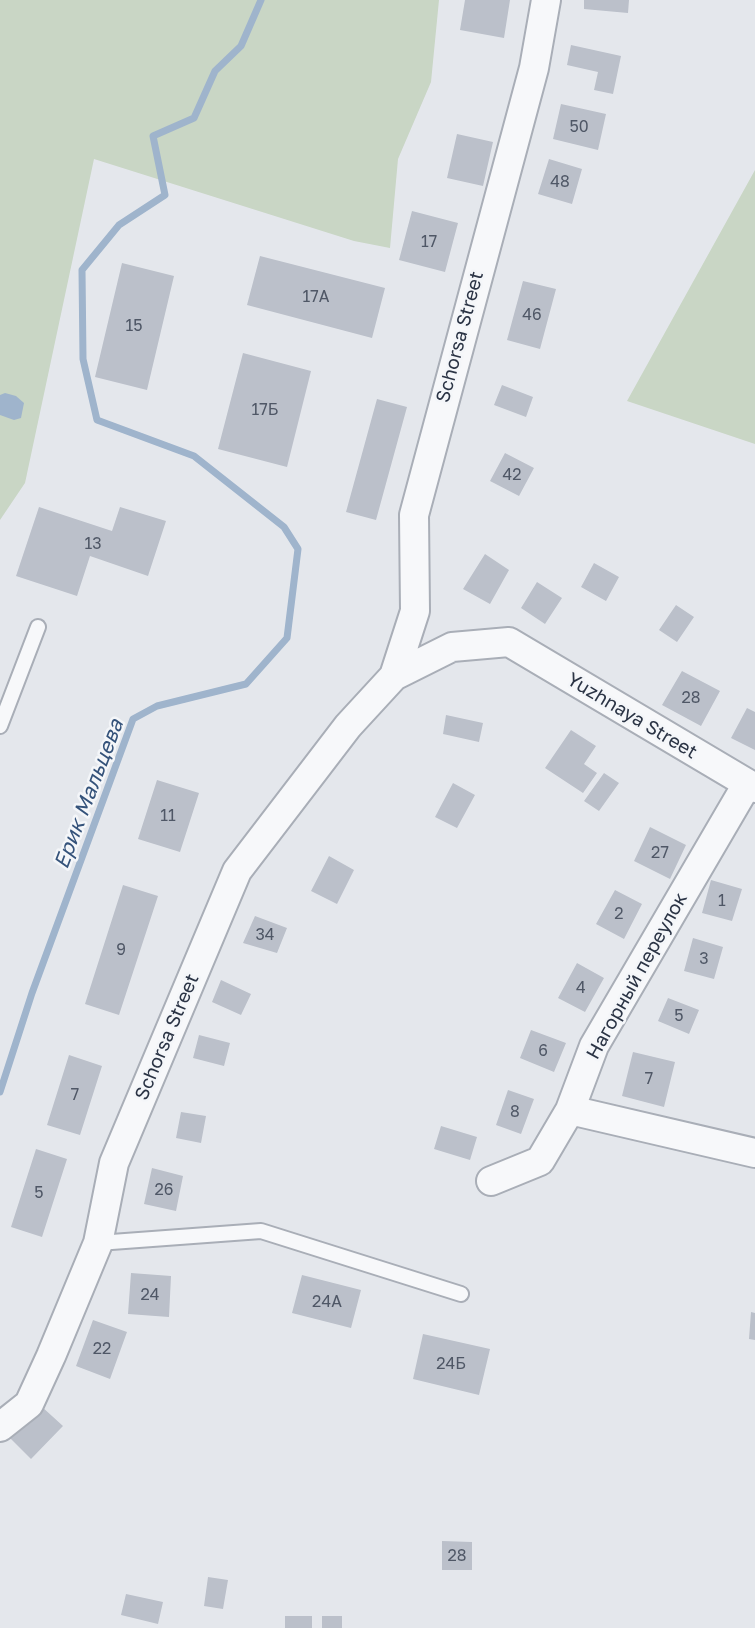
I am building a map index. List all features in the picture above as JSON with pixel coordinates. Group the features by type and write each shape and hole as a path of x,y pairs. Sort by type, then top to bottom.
{"street":[{"name":"Schorsa Street","path":"394,676 415,611 414,515 534,68 546,0"},
{"name":"Schorsa Street","path":"0,1427 29,1404 98,1243 114,1163 237,871 348,726 394,676 452,647 509,642"},
{"name":"Yuzhnaya Street","path":"509,642 751,787"},
{"name":"Нагорный переулок","path":"491,1181 540,1161 570,1110 593,1046 751,787"},
{"path":"570,1110 755,1153"}],"lane":[{"path":"0,726 38,627"},
{"path":"98,1243 261,1231 461,1294"}],"green space":[{"path":"0,0 439,0 431,82 398,159 390,248 354,241 94,159 25,483 0,520"},
{"path":"755,170 755,444 627,401"}],"water":[{"path":"5,393 16,396 24,403 21,418 14,420 0,415 0,395"}],"building":[{"path":"465,0 510,0 504,38 460,30"},
{"path":"584,0 629,0 628,13 584,9"},
{"path":"571,45 621,56 613,94 594,90 598,72 567,65"},
{"path":"561,104 606,114 598,150 553,139"},
{"path":"457,134 493,142 483,186 447,178"},
{"path":"549,159 582,169 572,204 538,194"},
{"path":"412,211 458,223 445,272 399,260"},
{"path":"260,256 385,288 372,338 247,305"},
{"path":"122,263 174,276 147,390 95,377"},
{"path":"523,281 556,289 540,349 507,340"},
{"path":"243,353 311,371 287,467 218,449"},
{"path":"502,385 533,397 526,417 494,405"},
{"path":"377,399 407,407 376,520 346,512"},
{"path":"505,453 534,468 519,496 490,481"},
{"path":"39,507 112,531 120,507 166,521 148,576 90,556 77,596 16,576"},
{"path":"485,554 509,570 490,604 463,589"},
{"path":"594,563 619,577 606,601 581,587"},
{"path":"537,582 562,598 545,624 521,608"},
{"path":"676,605 694,617 677,642 659,630"},
{"path":"682,671 720,691 701,726 662,705"},
{"path":"747,708 755,712 755,750 731,738"},
{"path":"446,715 483,723 479,742 443,734"},
{"path":"571,730 596,746 584,764 597,773 583,793 545,768"},
{"path":"604,773 619,783 599,811 584,801"},
{"path":"157,780 199,793 180,852 138,839"},
{"path":"453,783 475,795 457,828 435,817"},
{"path":"650,827 686,845 670,879 634,861"},
{"path":"329,856 354,870 337,904 311,891"},
{"path":"711,880 742,889 732,921 702,913"},
{"path":"123,885 158,896 119,1015 85,1004"},
{"path":"615,890 642,904 624,939 596,924"},
{"path":"255,916 287,928 277,953 243,943"},
{"path":"693,938 723,947 714,979 684,971"},
{"path":"577,963 604,978 585,1012 558,998"},
{"path":"221,980 251,994 241,1015 212,1002"},
{"path":"668,998 699,1010 689,1034 658,1021"},
{"path":"531,1030 566,1043 554,1072 520,1058"},
{"path":"199,1035 230,1043 224,1066 193,1058"},
{"path":"633,1052 675,1062 664,1107 622,1096"},
{"path":"69,1055 102,1066 80,1135 47,1125"},
{"path":"508,1090 534,1099 521,1134 496,1125"},
{"path":"181,1112 206,1116 201,1143 176,1138"},
{"path":"441,1126 477,1137 470,1160 434,1149"},
{"path":"36,1149 67,1159 42,1237 11,1227"},
{"path":"152,1168 183,1176 176,1211 144,1204"},
{"path":"131,1273 171,1276 169,1317 128,1314"},
{"path":"302,1275 361,1290 351,1328 292,1313"},
{"path":"751,1312 755,1313 755,1340 749,1339"},
{"path":"93,1320 127,1332 110,1379 76,1366"},
{"path":"423,1334 490,1349 479,1395 413,1379"},
{"path":"41,1406 63,1426 31,1459 10,1438"},
{"path":"442,1541 472,1542 472,1570 442,1570"},
{"path":"208,1577 228,1580 223,1609 204,1606"},
{"path":"126,1594 163,1602 158,1624 121,1615"},
{"path":"285,1616 312,1616 312,1628 285,1628"},
{"path":"322,1616 342,1616 342,1628 322,1628"}],"waterway":[{"name":"Ерик Мальцева","path":"0,1092 32,993 133,719 157,706 246,684 287,638 298,549 284,527 194,456 97,420 83,359 82,270 119,225 165,195 153,136 194,118 215,71 241,46 261,0"}]}
